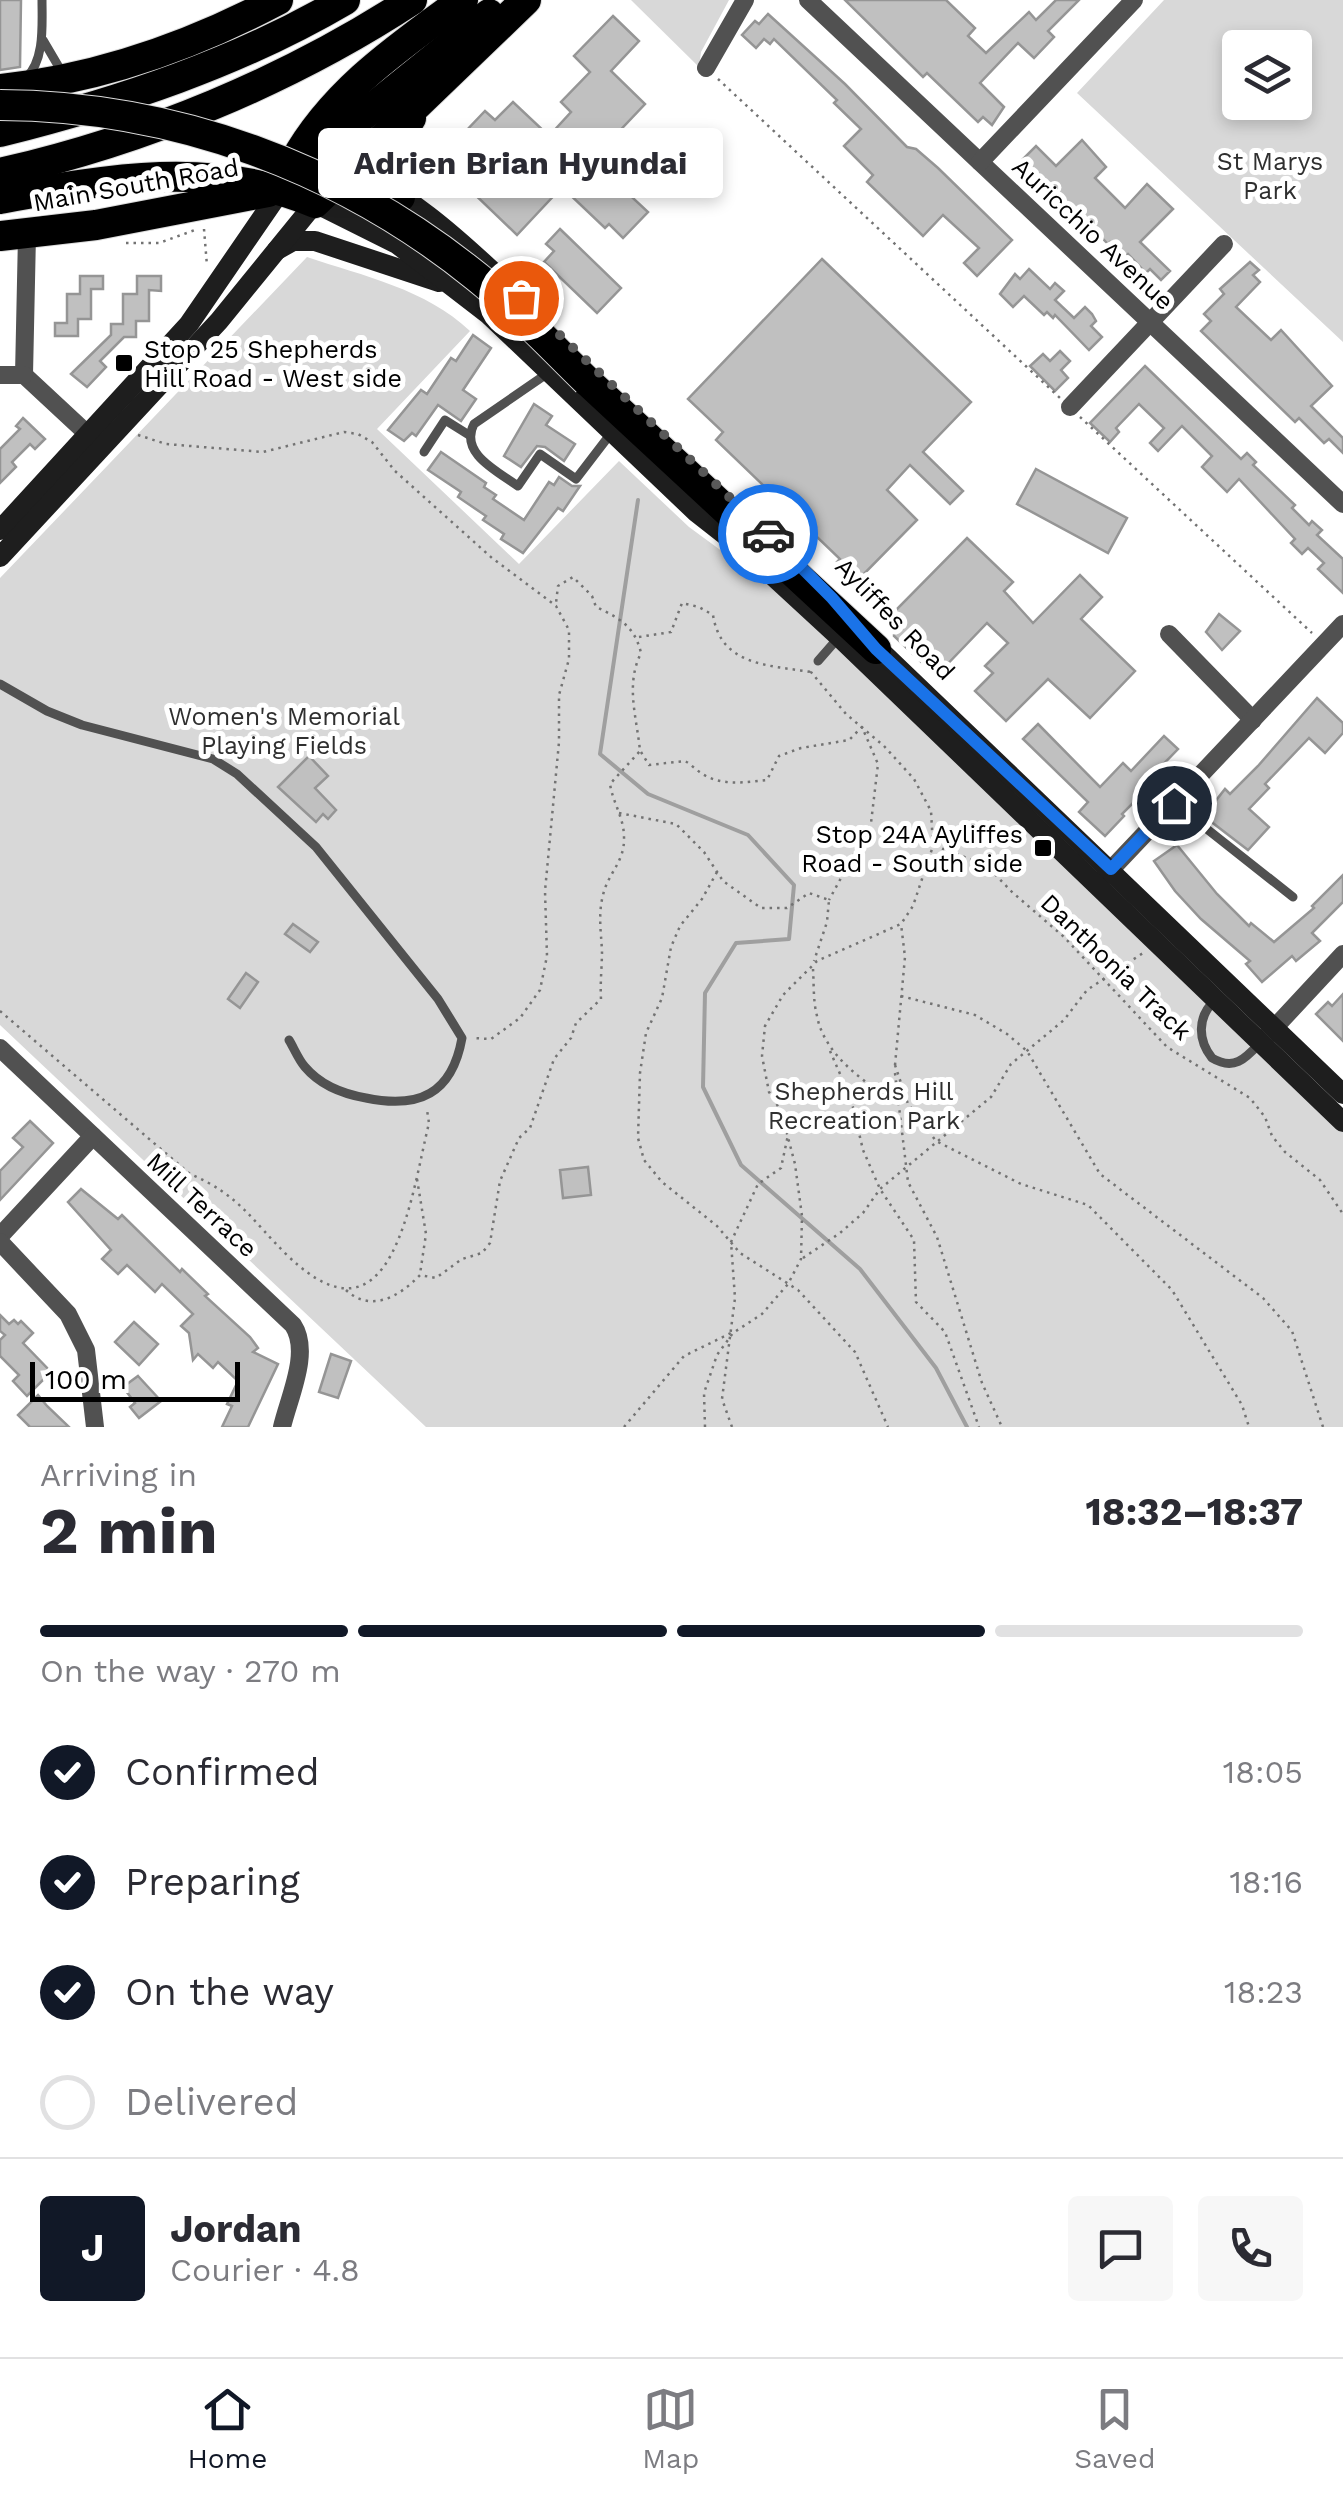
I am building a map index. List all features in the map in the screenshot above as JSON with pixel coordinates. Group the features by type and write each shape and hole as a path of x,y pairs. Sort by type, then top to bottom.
{"highway":[{"path":"0,88 67,78 172,49 278,0"},
{"path":"111,102 301,0"},
{"path":"0,132 111,102 217,64 345,0"},
{"path":"0,173 121,139 196,112 304,62 412,0"},
{"path":"283,188 306,142 345,93 386,57 464,0"},
{"path":"283,188 345,130 507,0"},
{"path":"306,212 526,0"},
{"path":"400,197 390,174 392,160 401,135 426,95"},
{"path":"0,105 64,108 158,122 232,142 328,180 396,219 460,264 876,649"},
{"name":"Ayliffes Road","path":"0,199 111,180 167,175 220,177 283,188 306,212"},
{"name":"Main South Road","path":"14,235 283,188"}],"main road":[{"path":"0,557 189,324 283,188 315,173 344,172"},
{"name":"Ayliffes Road","path":"344,172 374,181 400,197 477,257 646,416 818,583 876,649 1268,1036 1343,1122"},
{"path":"0,530 96,442 126,423 219,321 306,212"},
{"name":"Ayliffes Road","path":"306,212 398,244 459,290 690,506 760,564 1104,876 1215,999 1343,1094"},
{"path":"276,250 294,242 315,241 459,290"}],"street":[{"path":"706,68 745,0"},
{"name":"Auricchio Avenue","path":"808,0 1343,504"},
{"path":"980,162 1134,0"},
{"path":"14,235 24,375"},
{"path":"1070,407 1224,244"},
{"path":"0,375 24,375 96,442"},
{"path":"1104,876 1343,624"},
{"path":"1168,634 1253,720"},
{"path":"1268,1036 1343,954"},
{"name":"Mill Terrace","path":"0,1048 292,1324 301,1349 282,1427"},
{"path":"93,1136 0,1239 68,1314 86,1350 95,1427"}],"lane":[{"path":"0,88 30,76 35,68 42,37 42,0"},
{"path":"42,37 51,58 67,78"},
{"path":"549,372 474,424 468,435 470,446 486,462 518,486 540,454 576,479 612,432"},
{"path":"424,452 445,420 468,435"},
{"path":"818,661 839,637"},
{"path":"0,684 82,725 213,759 237,774 316,848 438,999 462,1038 458,1061 438,1088 425,1098 394,1104 338,1093 305,1068 289,1040"},
{"path":"1174,803 1293,897"},
{"path":"1215,999 1205,1014 1201,1036 1212,1058 1221,1064 1236,1064 1268,1036"}],"path":[{"path":"706,68 1324,644"},
{"path":"203,228 208,266"},
{"path":"126,423 139,436 166,444 233,451 263,452 344,432 358,434 372,442 395,471 492,558 556,606 568,630 569,659 559,696 560,742 546,891 546,956 540,990 520,1018 492,1039 462,1038"},
{"path":"556,606 558,586 573,577 592,596 596,607 628,624 638,637 642,653 634,668 632,705 640,751 648,765 684,760 712,779 746,783 768,780 779,756 850,740 862,727"},
{"path":"638,637 671,632 682,603 698,606 712,615 716,636 725,647 743,658 757,664 811,672 914,778 931,811 933,846 914,906 901,924 812,966 783,995 765,1026 762,1056 769,1092 788,1134 802,1216 802,1259"},
{"path":"811,672 818,661"},
{"path":"862,727 878,764 871,822 829,900 827,922 812,966 817,1018 851,1099 863,1150 880,1189 914,1240 916,1302 945,1332 980,1427"},
{"path":"420,1276 436,1278 462,1258 482,1252 490,1243 500,1181 519,1138 530,1128 554,1060 572,1038 576,1023 600,998 602,952 598,924 608,880 622,859 623,820 612,803 610,784 640,751"},
{"path":"619,813 676,824 704,852 724,880 761,908 787,908 809,892 829,900"},
{"name":"Danthonia Track","path":"933,846 986,864 1064,937 1166,1046 1250,1098 1265,1117 1272,1136 1285,1152 1320,1180 1343,1214"},
{"path":"717,872 680,926 662,998 646,1034 640,1072 638,1138 644,1160 662,1182 717,1226 740,1253 798,1290 855,1352 888,1427"},
{"path":"901,924 905,958 895,1065 896,1102 908,1182 937,1237 982,1384 1002,1427"},
{"path":"624,1427 684,1356 762,1314 788,1284 802,1259 863,1213 880,1189 991,1097 1011,1064 1064,1020 1086,990 1148,949"},
{"path":"901,996 975,1016 1027,1051 1100,1174 1263,1298 1292,1330 1323,1427"},
{"path":"0,1011 179,1166 234,1198 316,1281 346,1290 358,1301 375,1302 406,1289 420,1276 426,1234 416,1177"},
{"path":"828,1046 872,1088 896,1102"},
{"path":"895,1065 908,1104 936,1141 1021,1184 1088,1205 1172,1290 1242,1404 1248,1427"},
{"path":"346,1290 367,1286 382,1270 405,1221 429,1123 425,1098"},
{"path":"732,1427 722,1398 735,1298 731,1242 758,1184 781,1168 788,1134"},
{"path":"705,1427 704,1393 717,1355 733,1332"}],"green space":[{"path":"631,0 729,0 701,52 699,67"},
{"name":"St Marys Park","path":"1164,0 1343,0 1343,342 1077,93"},
{"path":"307,257 414,294 470,331 377,429 519,564 619,461 689,527 839,637 1343,1123 1343,1427 426,1427 0,1025 0,578"}],"building":[{"path":"0,0 21,0 20,67 0,70"},
{"path":"845,0 946,0 975,28 968,36 986,53 1029,12 1036,20 1056,0 1079,0 1048,31 1054,37 1034,58 1018,43 980,83 1004,107 992,125 983,117 978,122 927,73 923,77"},
{"path":"768,14 907,147 916,149 938,168 1012,240 977,276 964,263 979,248 943,215 923,236 867,182 873,175 844,146 861,129 834,103 837,100 774,39 770,44 764,39 756,48 742,35"},
{"path":"613,16 639,41 611,71 645,104 592,160 648,212 623,238 609,224 605,228 562,187 517,235 466,186 474,178 446,152 485,111 495,120 513,102 549,136 571,112 561,102 590,72 574,56"},
{"path":"1082,140 1106,167 1095,178 1125,208 1147,184 1173,209 1140,242 1170,271 1161,280 1108,244 1023,159 1036,146 1056,166"},
{"path":"560,229 621,288 597,313 544,262 554,251 546,244"},
{"path":"822,259 971,402 923,452 963,491 950,504 910,465 887,490 917,520 857,581 837,562 840,559 716,440 723,432 688,399"},
{"path":"1250,262 1259,270 1253,275 1260,282 1236,307 1271,340 1281,330 1332,386 1311,406 1343,438 1343,453 1329,439 1324,443 1299,418 1295,422 1201,331 1211,321 1204,314 1224,294 1220,289"},
{"path":"1029,269 1050,289 1055,283 1064,291 1055,300 1074,318 1085,307 1092,314 1096,321 1091,326 1102,337 1089,350 1055,315 1044,315 1024,296 1013,307 1000,294 1015,274 1020,279"},
{"path":"80,276 103,276 103,289 91,289 91,319 78,319 78,336 55,336 55,323 67,323 67,294 80,294"},
{"path":"137,276 161,276 161,291 149,290 149,321 136,321 136,337 124,337 100,361 106,367 87,387 71,374 111,335 111,324 123,324 123,294 137,294"},
{"path":"473,335 491,348 463,390 476,399 461,421 438,405 416,436 412,433 404,441 388,430 421,390 427,394 451,358 456,361"},
{"path":"1060,351 1070,361 1061,370 1068,378 1055,391 1030,366 1043,354 1050,361"},
{"path":"1145,366 1241,459 1247,453 1256,462 1253,465 1295,505 1292,508 1309,525 1312,521 1322,530 1317,535 1343,559 1343,593 1318,569 1324,563 1308,548 1302,554 1291,543 1295,539 1239,479 1227,492 1202,467 1212,456 1182,426 1158,451 1150,443 1164,428 1139,404 1116,428 1119,432 1110,442 1090,423"},
{"path":"534,404 552,416 546,425 575,444 564,461 545,447 537,446 521,467 504,456"},
{"path":"23,418 45,439 35,449 30,444 12,462 16,467 0,483 0,449 20,429 16,426"},
{"path":"441,452 486,483 484,487 496,495 493,499 524,520 549,482 554,485 559,477 572,486 580,486 563,511 558,508 523,553 501,539 504,534 483,520 486,516 458,497 461,492 428,470"},
{"path":"1036,469 1127,518 1108,553 1017,504"},
{"path":"967,538 1013,582 1004,591 1033,623 1080,575 1102,597 1081,619 1135,671 1090,718 1048,679 1006,721 975,691 993,673 985,666 1008,643 987,623 936,676 894,636 895,611"},
{"path":"1219,614 1240,631 1222,650 1206,632"},
{"path":"1317,698 1343,723 1343,733 1325,753 1309,738 1265,784 1269,788 1249,809 1269,827 1248,850 1205,817 1207,812 1225,789 1230,794 1258,766"},
{"path":"1038,724 1100,787 1123,763 1131,771 1164,736 1178,749 1146,782 1139,797 1105,836 1079,812 1088,802 1023,739"},
{"path":"309,756 328,776 315,788 336,810 328,819 323,814 316,822 278,787"},
{"path":"1177,845 1249,926 1251,923 1274,942 1314,908 1343,875 1343,902 1312,933 1320,941 1296,961 1292,956 1262,982 1246,964 1250,961 1201,919 1154,861"},
{"path":"293,924 318,942 310,952 285,934"},
{"path":"246,973 258,982 240,1008 228,999"},
{"path":"1343,994 1343,1041 1316,1014 1328,1002 1332,1006"},
{"path":"30,1121 53,1143 0,1200 0,1171 23,1147 13,1138"},
{"path":"588,1167 591,1195 563,1198 560,1170"},
{"path":"81,1189 118,1219 122,1215 250,1337 258,1348 253,1352 278,1364 248,1427 222,1427 238,1381 218,1362 213,1368 198,1354 193,1360 189,1333 181,1326 193,1314 162,1284 155,1292 127,1265 118,1274 102,1259 111,1250 68,1202"},
{"path":"0,1315 9,1324 21,1321 33,1333 23,1343 51,1372 27,1396 13,1381 19,1375 0,1356 0,1340 5,1335 0,1331"},
{"path":"134,1322 158,1344 139,1365 115,1342"},
{"path":"331,1354 351,1361 338,1398 319,1392"},
{"path":"138,1376 161,1401 139,1418 130,1407 135,1403 123,1387"},
{"path":"38,1395 69,1427 30,1427 18,1415"}],"waterway":[{"path":"638,500 600,754 648,794 748,835 794,885 789,939 736,943 705,993 703,1087 741,1165 860,1269 936,1368 967,1427"}],"way so far":[{"path":"521,298 768,534"}],"place":[{"name":"Adrien Brian Hyundai","path":"521,298"},
{"name":"Stop 25 Shepherds Hill Road - West side","path":"124,363"},
{"name":"Stop 24A Ayliffes Road - South side","path":"1043,848"}],"route":[{"path":"768,534 876,649 1111,869 1174,803"}],"park label":[{"name":"Women's Memorial Playing Fields","path":"284,730"},
{"name":"Shepherds Hill Recreation Park","path":"864,1106"}]}
